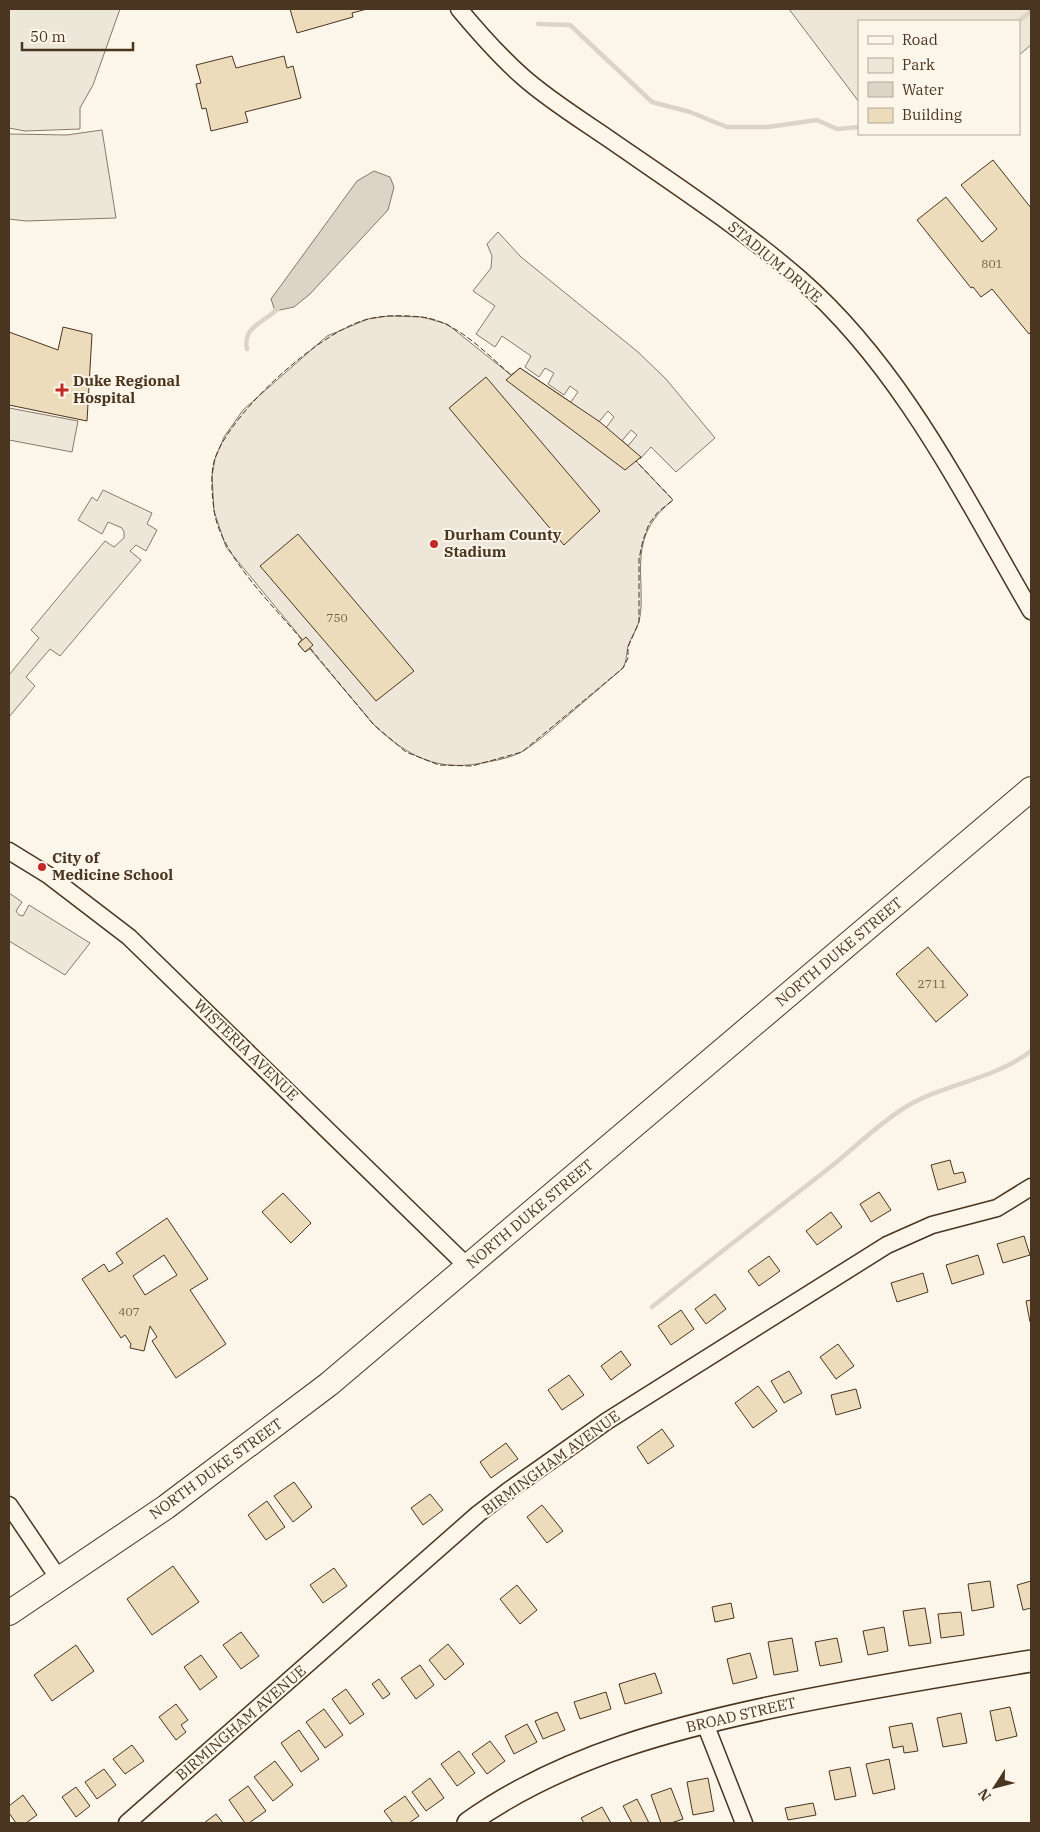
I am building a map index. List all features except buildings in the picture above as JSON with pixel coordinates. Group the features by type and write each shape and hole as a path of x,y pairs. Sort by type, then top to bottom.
{"highway":[{"name":"NORTH DUKE STREET","path":"9,1613 166,1507 254,1443 329,1384 1031,789"}],"main road":[{"name":"BROAD STREET","path":"468,1823 543,1779 598,1754 704,1721 877,1686 1031,1661"}],"street":[{"name":"STADIUM DRIVE","path":"459,9 478,32 524,78 719,215 802,280 825,304 888,376 921,424 1031,612"},
{"name":"WISTERIA AVENUE","path":"9,851 48,875 129,937 468,1267"},
{"name":"BIRMINGHAM AVENUE","path":"127,1823 478,1514 607,1421 887,1245 932,1225 997,1208 1031,1187"},
{"path":"9,1504 59,1579"},
{"path":"704,1721 744,1823"}],"green space":[{"path":"789,9 1031,9 1031,45 1020,54 1020,20 858,20 858,101"},
{"name":"Durham County Stadium","path":"388,316 422,317 447,324 511,375 520,368 582,410 641,457 636,461 673,500 655,519 645,538 641,560 640,617 628,646 623,668 539,740 523,751 506,758 470,765 439,764 412,754 387,736 374,725 310,649 305,652 298,644 302,639 226,547 214,511 212,476 215,459 224,437 243,410 327,336 368,319"}],"shaded area":[{"path":"9,9 120,9 93,85 80,108 80,129 25,131 9,128"},
{"path":"102,130 116,218 26,221 9,219 9,134 67,135"},
{"path":"498,232 521,257 638,352 666,379 715,438 676,472 651,447 640,459 627,447 637,435 631,430 621,442 605,429 614,417 608,411 598,423 570,403 578,392 570,386 564,395 548,384 554,373 545,368 539,377 525,367 531,356 502,336 495,347 476,334 495,306 473,291 491,268 492,256 487,244"},
{"path":"9,408 78,421 72,452 9,440"},
{"path":"103,490 152,513 147,524 157,530 146,551 136,545 130,551 141,560 60,656 50,649 26,677 35,686 9,717 9,675 39,638 31,630 105,541 114,547 124,538 122,528 108,522 102,534 78,520 92,497 97,501"},
{"path":"9,893 22,902 16,911 19,915 23,916 29,905 90,943 65,975 9,941"}],"water":[{"path":"374,171 390,177 394,187 388,210 310,294 294,307 275,311 271,299 357,181"}],"waterway":[{"path":"1020,20 1031,11"},
{"path":"538,24 570,25 652,102 690,112 727,127 768,127 817,120 837,129 858,127"},
{"path":"247,349 246,341 252,329 279,307"},
{"path":"652,1307 901,1110 933,1094 1000,1069 1031,1051"}],"fence":[{"path":"302,640 249,579 226,544 218,527 214,510 213,464 224,439 239,418 280,375 303,356 348,326 374,318 415,316 434,319 458,331 481,348 511,375"},
{"path":"310,648 374,725 406,752 439,765 472,766 522,752 623,668 628,658 628,647 639,622 639,559 643,540 649,524 658,512 673,500 636,461"}],"place":[{"name":"Duke Regional Hospital","path":"62,390"},
{"name":"Durham County Stadium","path":"434,544"},
{"name":"City of Medicine School","path":"42,867"}]}
